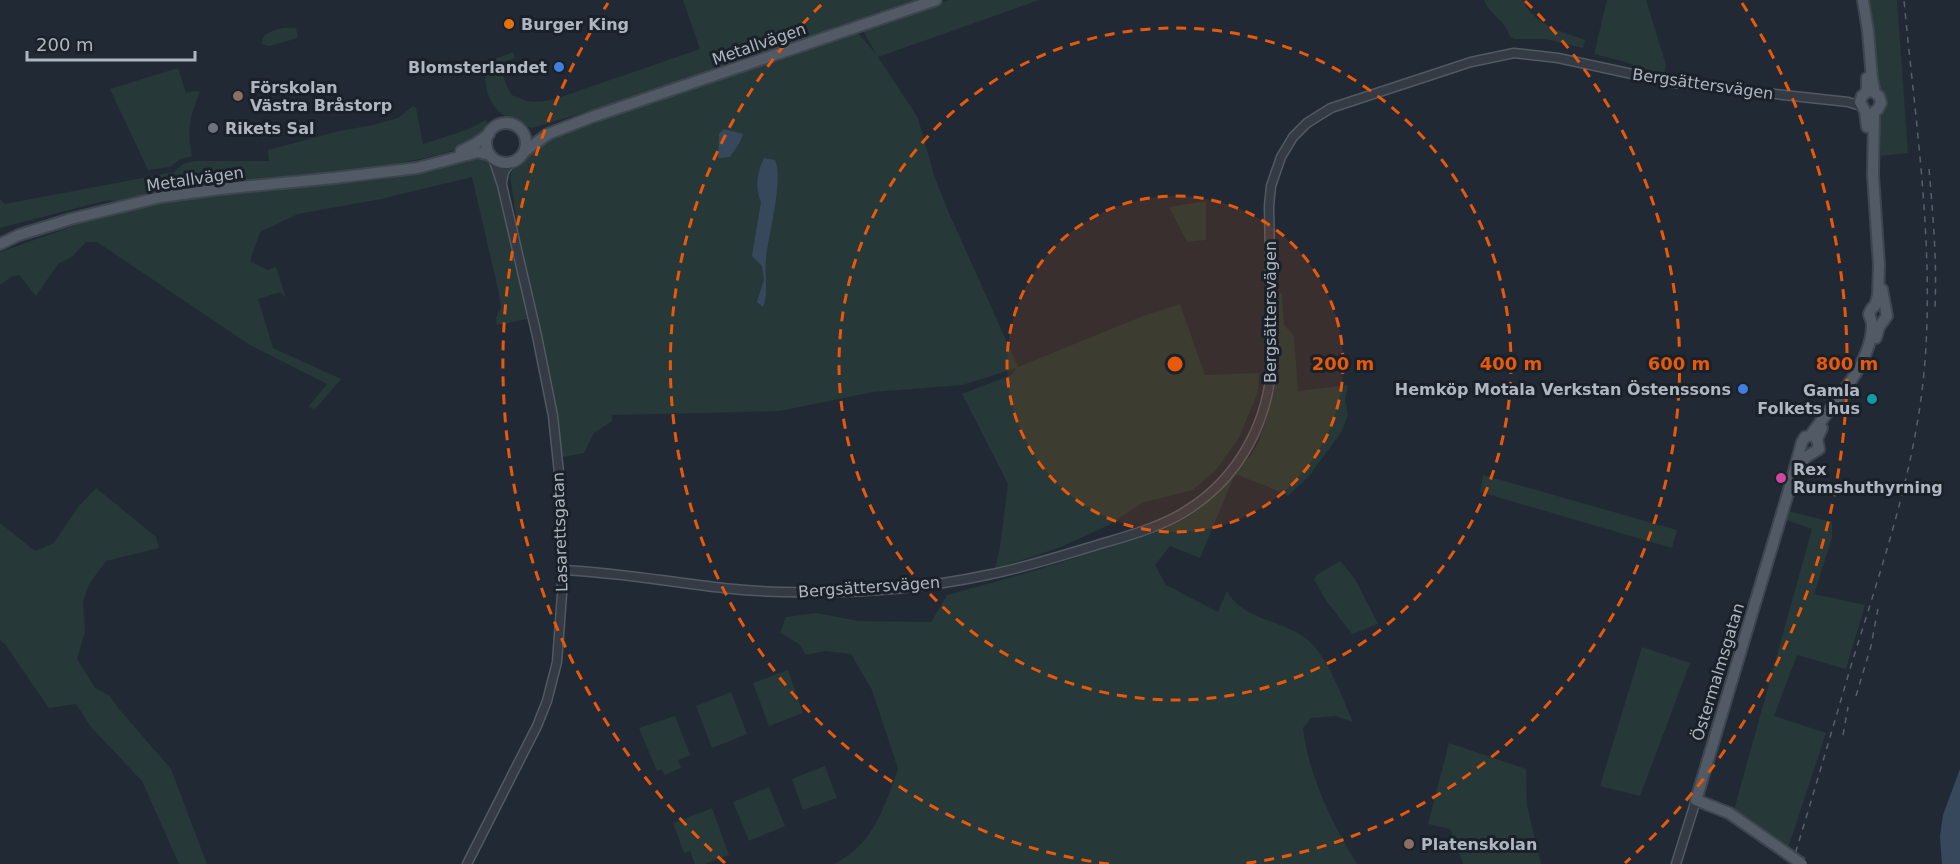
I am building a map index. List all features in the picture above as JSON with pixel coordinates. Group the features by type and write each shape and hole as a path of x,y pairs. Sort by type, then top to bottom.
{"main road":[{"name":"Metallvägen","path":"525,151 548,134 592,117 936,0"},
{"name":"Östermalmsgatan","path":"1696,800 1789,490 1805,451 1803,439 1814,437 1859,366 1877,321 1887,316 1880,307 1862,0"},
{"name":"Metallvägen","path":"523,132 538,132 592,117"},
{"path":"504,123 515,125 523,132 526,141 525,151 519,159 510,163 499,162 492,156 487,145 489,134 495,127 504,123"},
{"name":"Metallvägen","path":"380,172 461,151 489,134"},
{"name":"Metallvägen","path":"0,238 161,197 380,172 435,164 475,153 492,156"},
{"name":"Metallvägen","path":"0,244 19,235"},
{"name":"Östermalmsgatan","path":"1877,321 1870,312 1880,307"},
{"name":"Östermalmsgatan","path":"1805,451 1814,453 1819,449 1814,437"},
{"path":"1696,800 1729,813 1802,864"}],"street":[{"name":"Bergsättersvägen","path":"563,570 712,587 784,592 907,588 966,579 1030,565 1146,529 1185,511 1213,490 1234,468 1249,445 1263,415 1271,381 1272,360 1269,206 1271,186 1281,157 1293,137 1313,118 1337,105 1471,62 1514,54 1558,58 1674,84 1867,102"},
{"name":"Lasarettsgatan","path":"467,864 537,726 547,701 557,662 563,570 561,492 554,424 537,336 492,156"},
{"path":"501,185 504,172 510,163"},
{"name":"Östermalmsgatan","path":"1676,864 1696,800"}],"shaded area":[{"path":"683,0 917,0 596,109 532,128 506,117 489,97 485,76 487,62 513,52 515,58 506,61 504,66 505,82 512,95 535,102 558,98 700,49"},
{"path":"949,0 1039,0 878,57 918,118 934,175 945,204 1018,367 1143,316 1180,304 1205,375 1259,373 1258,392 1239,438 1216,470 1193,490 1142,503 1111,524 1061,547 995,569 1008,484 962,394 1011,375 1017,368 962,385 873,392 780,411 612,415 612,421 594,433 584,453 558,458 532,318 497,325 496,318 501,307 498,289 472,177 381,199 298,214 260,232 250,261 267,270 276,267 286,298 280,292 258,299 273,348 341,379 315,409 308,407 327,384 250,345 97,242 86,242 72,257 58,264 36,296 19,275 11,277 0,285 0,252 150,199 104,201 0,228 0,199 5,204 174,172 183,164 195,161 269,161 268,150 398,118 413,106 416,108 423,144 466,130 486,120 484,133 468,145 411,161 225,187 299,186 373,181 429,172 480,157 490,163 494,169 503,208 520,261 510,176 514,166 556,134 856,31 876,54 862,29"},
{"path":"1484,0 1523,0 1534,16 1541,21 1585,40 1583,48 1545,39 1510,37 1505,26"},
{"path":"1607,0 1646,0 1666,65 1664,75 1594,54"},
{"path":"1867,0 1897,0 1908,153 1881,156 1877,86"},
{"path":"283,28 296,28 298,38 269,46 262,44 266,34"},
{"path":"178,68 186,93 200,92 190,124 192,156 180,159 170,167 148,170 110,89"},
{"path":"1206,201 1206,240 1187,242 1169,207"},
{"path":"1276,293 1282,293 1284,325 1294,336 1298,391 1348,385 1345,399 1348,415 1342,431 1310,475 1288,496 1235,474 1200,558 1170,546 1155,565 1166,585 1218,612 1227,591 1243,609 1299,634 1309,641 1323,658 1353,722 1336,716 1311,718 1303,728 1316,782 1357,864 834,864 858,847 868,836 888,798 898,769 872,690 851,654 825,651 806,655 799,644 780,633 786,617 816,613 859,621 931,622 947,595 1027,573 1160,531 1187,518 1203,506 1251,455 1258,443 1278,371"},
{"path":"1483,475 1677,530 1672,548 1480,492"},
{"path":"96,488 156,537 159,548 106,561 89,584 83,602 85,631 77,659 95,688 110,696 171,769 207,864 179,864 142,781 91,727 76,704 49,708 0,640 0,523 35,551 54,543 79,506"},
{"path":"1788,511 1832,522 1832,538 1814,594 1865,605 1846,669 1797,655 1774,716 1826,733 1788,848 1734,810 1812,529 1786,520"},
{"path":"1340,561 1355,579 1378,624 1352,634 1325,599 1314,579"},
{"path":"1642,647 1690,663 1640,796 1600,786"},
{"path":"788,670 803,713 769,726 753,683"},
{"path":"731,692 747,734 712,748 696,706"},
{"path":"675,716 690,755 678,760 681,768 664,775 662,769 657,771 639,728"},
{"path":"1449,743 1526,769 1527,806 1541,864 1463,864 1450,829 1428,824"},
{"path":"825,766 837,798 803,810 792,779"},
{"path":"769,787 785,826 749,841 733,802"},
{"path":"712,808 729,855 705,864 695,864 690,851 684,853 673,823"}],"water":[{"path":"724,129 743,134 730,157 718,158 719,134"},
{"path":"764,158 775,160 778,180 766,259 766,295 763,307 757,302 764,280 762,266 752,256 761,202 758,180"},
{"path":"1960,769 1960,864 1942,864 1940,836 1943,815"}],"railway":[{"path":"1792,864 1896,517 1921,401 1925,361 1927,271 1922,180 1904,0"},
{"path":"1929,169 1935,255 1935,307"},
{"path":"1856,696 1871,646 1879,603"},
{"path":"1843,735 1848,707"}],"place":[{"name":"Burger King","path":"509,24"},
{"name":"Blomsterlandet","path":"559,67"},
{"name":"Förskolan Västra Bråstorp","path":"238,96"},
{"name":"Rikets Sal","path":"213,128"},
{"name":"Hemköp Motala Verkstan Östenssons","path":"1743,389"},
{"name":"Gamla Folkets hus","path":"1872,399"},
{"name":"Rex Rumshuthyrning","path":"1781,478"},
{"name":"Platenskolan","path":"1409,844"}]}
